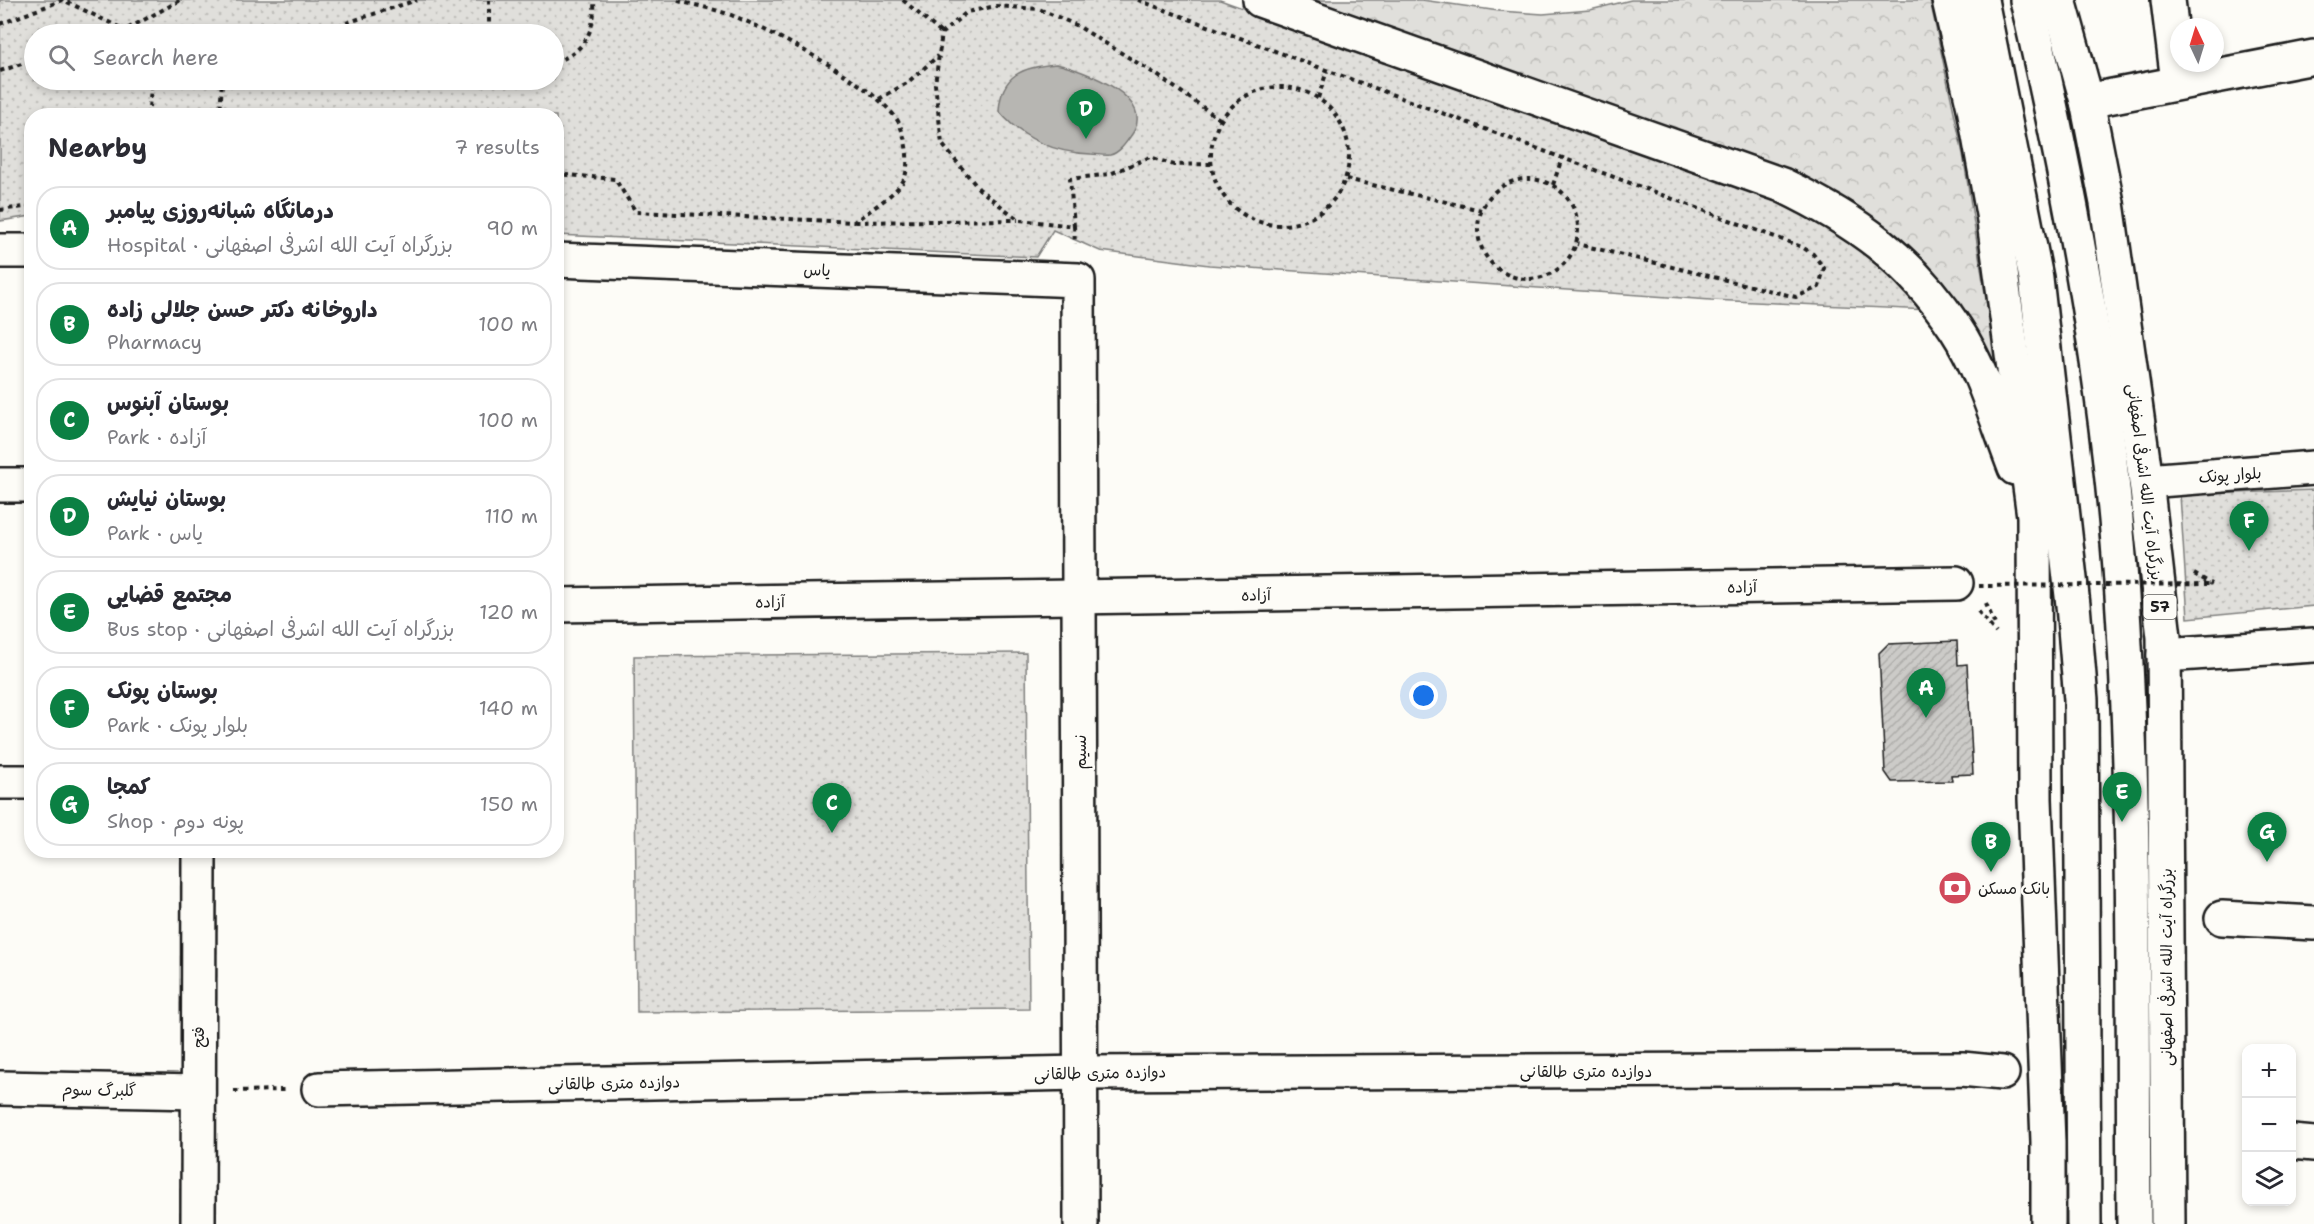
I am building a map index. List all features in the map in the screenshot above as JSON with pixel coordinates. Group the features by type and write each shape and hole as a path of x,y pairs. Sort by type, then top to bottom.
{"main road":[{"path":"1260,0 1782,185 1834,210 1864,230 1898,258 1926,288 1957,330 1980,378 2034,516"},
{"path":"1948,0 1974,108 1993,214 2034,516 2035,799 2048,1142 2048,1224"},
{"path":"1981,0 2036,278 2073,604 2081,700 2084,1224"},
{"path":"2027,0 2055,123 2090,312 2118,542 2129,714 2134,1224"},
{"path":"2168,0 2178,82"},
{"name":"بزرگراه آیت الله اشرفی اصفهانی","path":"2060,1 2087,101 2107,203 2146,481 2164,655 2168,1224"},
{"path":"2087,101 2314,57"},
{"path":"0,252 24,250"},
{"name":"یاس","path":"564,260 1078,280"},
{"name":"نسیم","path":"1078,280 1081,1224"},
{"name":"بلوار پونک","path":"2146,481 2314,468"},
{"path":"0,485 24,485"},
{"name":"آزاده","path":"564,605 1967,585"},
{"path":"2164,655 2314,645"},
{"path":"0,782 24,782"},
{"name":"فتح","path":"198,1224 199,858"},
{"path":"2222,918 2314,923"},
{"name":"دوازده متری طالقانی","path":"319,1089 1081,1073 1962,1069 2002,1072"},
{"name":"گلبرگ سوم","path":"0,1088 198,1092"},
{"path":"2296,1142 2314,1144"}],"path":[{"path":"0,24 64,0 113,24"},
{"path":"136,24 181,0"},
{"path":"343,24 417,0"},
{"path":"489,0 489,24"},
{"path":"564,57 579,49 589,35 595,17 594,0"},
{"path":"674,0 734,16 796,45 879,99 898,123 908,153 904,179 882,201 854,222"},
{"path":"903,0 942,33"},
{"path":"910,0 912,7"},
{"path":"1138,0 1802,247 1813,254 1824,268 1819,287 1796,297 1577,244"},
{"path":"1019,220 979,189 942,144 934,84 942,33 967,12 996,6 1039,9 1086,32 1156,75 1221,120"},
{"path":"879,99 907,84 938,56"},
{"path":"0,72 24,64"},
{"path":"1318,99 1327,70"},
{"path":"1273,88 1296,89 1318,99 1335,114 1346,134 1349,157 1346,179 1334,200 1317,215 1296,223 1272,225 1250,219 1231,205 1218,186 1211,164 1212,141 1221,120 1232,106 1251,93 1273,88"},
{"path":"149,108 151,90"},
{"path":"220,108 221,90"},
{"path":"564,175 615,179 636,212 854,222 1019,220 1074,226 1070,179 1110,174 1150,157 1174,165 1211,164"},
{"path":"1553,185 1562,158"},
{"path":"1346,179 1481,210"},
{"path":"1520,179 1537,179 1553,185 1566,196 1575,210 1579,227 1577,244 1570,258 1558,270 1544,277 1527,279 1511,277 1497,269 1486,257 1479,242 1478,226 1481,210 1490,196 1503,185 1520,179"},
{"path":"0,210 24,207"},
{"path":"1967,585 2212,584"},
{"path":"1967,585 2001,638"},
{"path":"198,1092 319,1089"}],"green space":[{"path":"0,0 1220,0 1543,115 1755,187 1840,228 1928,310 1711,300 1209,265 1100,251 1053,230 1036,257 564,235 564,108 24,108 24,217 0,221"},
{"path":"1297,0 1422,0 1499,11 1543,14 1590,10 1631,0 1930,0 1963,154 2004,414 1899,242"},
{"path":"2314,490 2314,606 2188,618 2180,495"},
{"path":"1026,653 1029,1009 637,1012 634,656"}],"shaded area":[{"path":"1056,64 1099,79 1127,98 1135,110 1137,123 1122,148 1110,155 1065,151 1029,137 999,111 1004,88 1016,75 1033,67"}],"building":[{"path":"1957,641 1958,665 1967,664 1973,774 1951,775 1952,781 1892,782 1885,772 1879,653 1888,644"}],"place":[{"name":"بوستان نیایش","path":"1086,139"},
{"name":"بوستان پونک","path":"2249,551"},
{"name":"درمانگاه شبانه‌روزی پیامبر","path":"1926,718"},
{"name":"مجتمع قضایی","path":"2122,822"},
{"name":"بوستان آبنوس","path":"832,833"},
{"name":"کمجا","path":"2267,862"},
{"name":"داروخانه دکتر حسن جلالی زاده","path":"1991,872"},
{"name":"بانک مسکن","path":"1955,888"}]}
